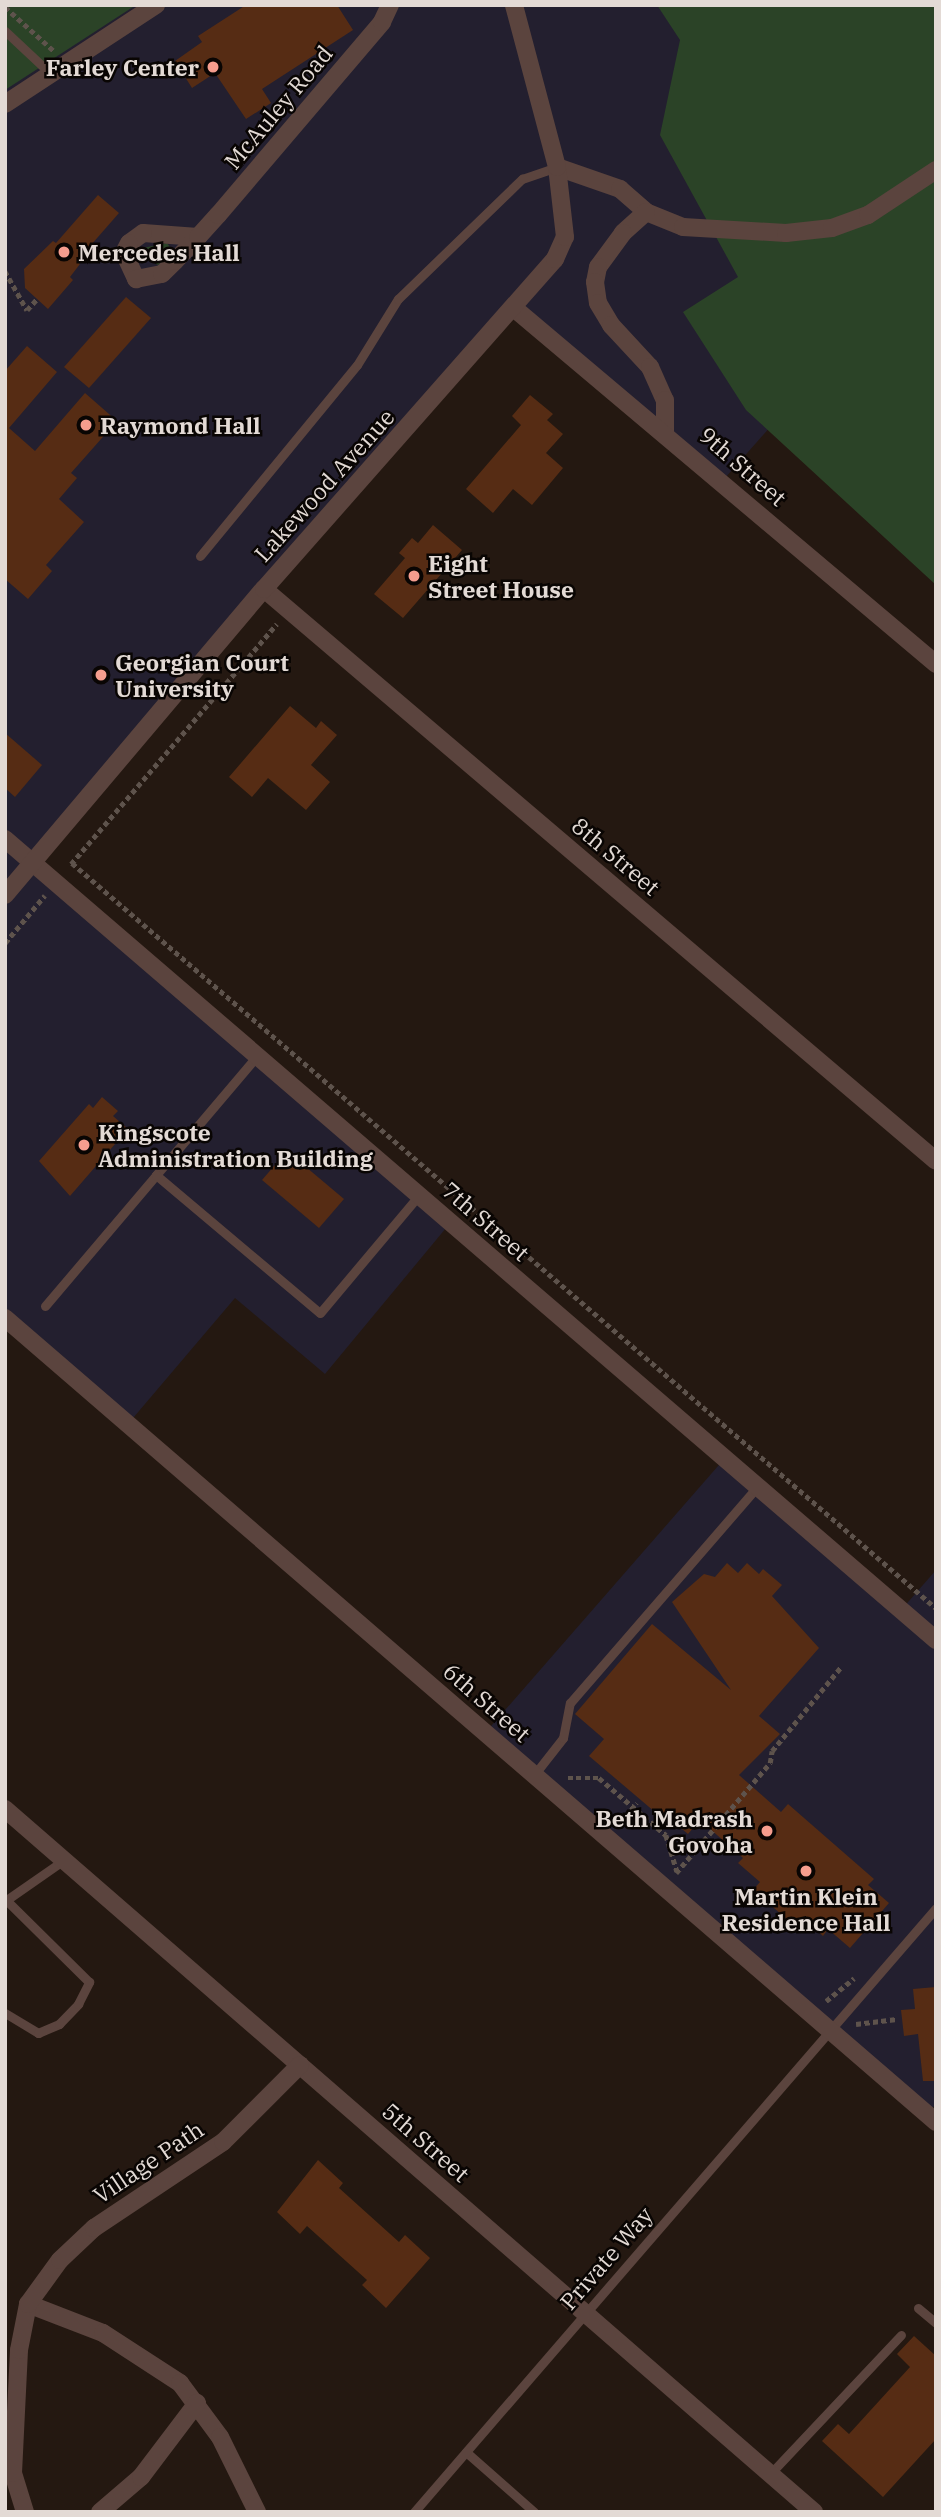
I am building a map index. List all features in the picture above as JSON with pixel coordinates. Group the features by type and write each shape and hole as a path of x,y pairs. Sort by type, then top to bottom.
{"street":[{"path":"5,104 156,5"},
{"name":"McAuley Road","path":"198,237 382,22 390,5"},
{"name":"Lakewood Avenue","path":"5,895 264,589 515,309 555,259 565,237 557,167 514,5"},
{"path":"557,167 620,189 646,212 683,227 786,233 832,228 868,215 936,170"},
{"path":"646,212 623,233 598,267 595,282 598,303 611,325 650,367 665,401 665,432"},
{"name":"9th Street","path":"515,309 665,432 936,664"},
{"name":"8th Street","path":"264,589 936,1161"},
{"name":"7th Street","path":"5,838 936,1640"},
{"name":"6th Street","path":"6,1320 936,2122"},
{"name":"5th Street","path":"5,1809 814,2512"},
{"name":"Village Path","path":"25,2512 13,2473 19,2350 28,2304 60,2260 94,2228 223,2141 300,2064"},
{"path":"28,2304 103,2333 180,2383 220,2437 257,2512"},
{"path":"100,2512 141,2477 197,2403"}],"lane":[{"path":"5,31 52,75"},
{"path":"200,556 357,365 398,299 522,179 557,167"},
{"path":"45,1306 257,1056"},
{"path":"156,1175 320,1313 419,1195"},
{"path":"534,1775 563,1738 569,1703 758,1486"},
{"path":"5,2013 38,2033 59,2024 78,2004 89,1982 6,1900 64,1860"},
{"name":"Private Way","path":"414,2512 936,1908"},
{"path":"918,2308 936,2323"},
{"path":"770,2474 901,2335"},
{"path":"466,2452 505,2482 534,2512"}],"path":[{"path":"5,7 54,52 65,45"},
{"path":"5,271 27,310 37,299"},
{"path":"5,943 289,610"},
{"path":"72,863 936,1608"},
{"path":"664,1887 770,1763 772,1751 841,1667"},
{"path":"568,1777 600,1778 635,1805 666,1835 677,1871"},
{"path":"620,1823 635,1805"},
{"path":"853,2025 897,2019"}],"shaded area":[{"name":"Georgian Court University","path":"5,5 936,5 906,274 717,487 515,309 33,862 451,1222 325,1374 235,1298 128,1424 5,1318"},
{"name":"Beth Madrash Govoha","path":"725,1458 902,1609 936,1570 936,2104 927,2114 485,1733"}],"green space":[{"path":"5,5 136,5 5,90"},
{"path":"657,5 936,5 936,585 746,410 683,312 738,277 660,135 680,40"},
{"path":"167,243 173,251 158,265 144,258 143,248"}],"building":[{"name":"Farley Center","path":"246,5 337,5 353,30 262,89 271,103 246,119 215,73 192,88 175,61 202,42 198,36"},
{"name":"Mercedes Hall","path":"98,195 119,213 77,261 80,264 70,277 73,280 48,309 25,288 24,269 53,241 56,243"},
{"path":"126,297 151,318 89,388 64,367"},
{"name":"Raymond Hall","path":"27,346 57,372 9,428 35,451 85,393 117,421 71,473 77,478 59,499 84,522 46,565 52,571 28,599 5,579 5,371"},
{"path":"530,395 553,414 547,420 563,434 546,453 563,468 532,505 513,489 493,513 466,489 521,425 512,416"},
{"name":"Eight Street House","path":"433,525 462,550 403,618 374,594 405,558 399,553 412,538 418,543"},
{"path":"290,706 316,728 321,721 337,735 311,765 330,782 306,810 268,778 252,797 229,777"},
{"path":"5,733 42,765 15,797 5,788"},
{"name":"Kingscote Administration Building","path":"102,1097 118,1111 113,1116 128,1129 70,1196 39,1161 89,1104 93,1108"},
{"path":"287,1151 344,1199 319,1228 262,1180"},
{"path":"727,1563 738,1573 747,1563 759,1574 763,1569 782,1585 772,1596 819,1648 759,1716 780,1734 739,1775 781,1812 788,1804 874,1879 868,1885 889,1903 850,1948 828,1929 823,1936 803,1918 796,1927 753,1890 760,1882 738,1863 743,1858 700,1820 688,1834 665,1815 662,1818 589,1756 604,1739 575,1714 652,1624 731,1690 672,1602 704,1574 715,1577"},
{"path":"936,1987 936,2081 923,2081 918,2034 904,2036 901,2010 915,2009 913,1989"},
{"path":"318,2160 343,2183 339,2188 399,2242 405,2235 430,2258 386,2308 362,2285 367,2280 307,2226 300,2234 277,2212"},
{"path":"914,2336 936,2356 936,2439 883,2497 822,2441 838,2424 849,2434 910,2367 897,2354"}],"place":[{"name":"Farley Center","path":"213,67"},
{"name":"Mercedes Hall","path":"64,252"},
{"name":"Raymond Hall","path":"86,425"},
{"name":"Eight Street House","path":"414,576"},
{"name":"Georgian Court University","path":"101,675"},
{"name":"Kingscote Administration Building","path":"84,1145"},
{"name":"Beth Madrash Govoha","path":"767,1831"},
{"name":"Martin Klein Residence Hall","path":"806,1871"}]}
